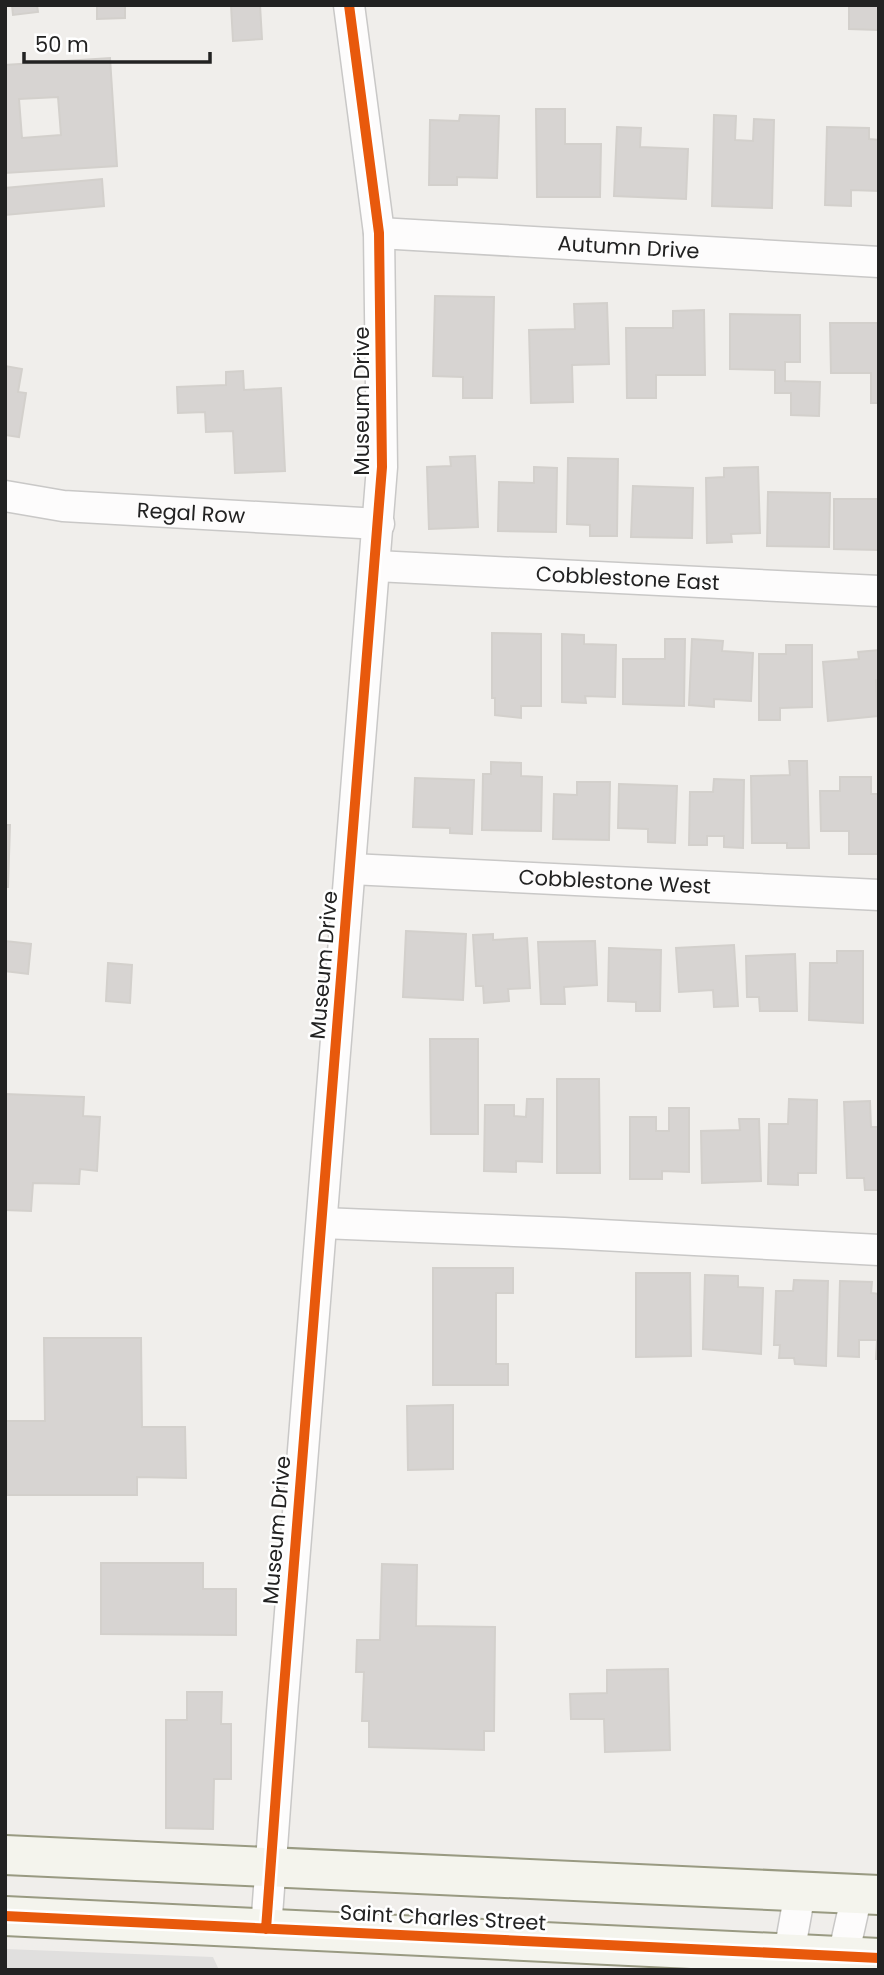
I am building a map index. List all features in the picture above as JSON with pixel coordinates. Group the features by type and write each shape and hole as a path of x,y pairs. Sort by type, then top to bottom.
{"street":[{"name":"Museum Drive","path":"266,1929 383,467 379,233 349,5"},
{"name":"Autumn Drive","path":"379,233 879,262"},
{"name":"Regal Row","path":"5,496 62,506 379,524"},
{"name":"Cobblestone East","path":"376,566 879,591"},
{"name":"Cobblestone West","path":"352,869 879,895"},
{"path":"322,1223 879,1250"},
{"name":"Saint Charles Street","path":"5,1854 868,1894"},
{"path":"787,1962 800,1892"},
{"path":"854,1961 868,1894"},
{"name":"Saint Charles Street","path":"5,1916 266,1929 787,1962 854,1961"}],"shaded area":[{"path":"5,1949 213,1957 219,1970 5,1970"}],"building":[{"path":"12,5 37,5 38,12 13,15"},
{"path":"97,5 125,5 125,18 97,19"},
{"path":"231,5 260,5 262,39 233,41"},
{"path":"849,5 879,5 879,30 849,29"},
{"path":"110,58 117,166 5,173 5,65","holes":["58,97 61,135 22,138 19,99"]},
{"path":"536,109 565,109 565,144 601,144 600,197 537,197"},
{"path":"460,115 499,116 497,178 457,177 457,185 429,185 430,120 459,121"},
{"path":"714,115 736,116 735,140 753,141 754,119 774,120 772,208 712,206"},
{"path":"617,127 641,128 640,147 688,149 686,199 614,196"},
{"path":"827,127 869,128 869,139 879,140 879,191 851,190 851,206 825,205"},
{"path":"102,179 104,206 5,215 5,188"},
{"path":"435,296 494,297 492,398 463,398 463,377 433,376"},
{"path":"607,303 609,364 572,365 573,402 531,403 529,330 575,329 574,304"},
{"path":"704,310 705,375 656,375 656,398 627,398 626,328 673,328 673,311"},
{"path":"730,314 800,315 800,362 785,362 785,381 820,382 819,416 791,415 791,393 775,393 775,370 730,369"},
{"path":"830,323 879,323 879,403 871,403 871,373 831,373"},
{"path":"5,366 22,369 18,392 26,393 19,437 5,435"},
{"path":"243,371 244,390 281,388 285,471 235,473 233,431 206,432 205,412 178,413 177,387 226,385 226,372"},
{"path":"475,456 478,527 429,529 427,467 451,466 450,457"},
{"path":"568,458 618,459 617,536 590,536 590,525 567,524"},
{"path":"534,467 557,468 556,532 498,531 499,482 534,483"},
{"path":"758,467 760,533 731,534 732,542 707,543 706,478 724,477 724,468"},
{"path":"633,486 693,488 692,538 631,537"},
{"path":"768,492 830,493 829,547 767,546"},
{"path":"834,499 879,499 879,550 834,549"},
{"path":"492,633 541,634 541,706 521,706 521,718 495,715 495,698 492,698"},
{"path":"562,634 584,635 584,644 616,645 615,697 585,696 586,703 562,702"},
{"path":"665,639 685,639 684,706 623,704 623,659 665,659"},
{"path":"692,639 723,641 722,651 753,653 751,701 714,699 714,707 689,705"},
{"path":"786,645 812,645 812,707 780,708 780,720 759,720 759,654 786,654"},
{"path":"879,650 879,680 876,680 878,716 828,721 823,662 859,659 858,652"},
{"path":"789,761 807,761 809,848 787,848 787,843 752,843 751,776 790,775"},
{"path":"491,762 521,763 521,776 542,777 541,831 482,830 483,774 491,774"},
{"path":"840,777 871,777 871,794 879,794 879,854 849,854 849,831 821,831 820,791 840,791"},
{"path":"415,778 474,780 472,834 450,833 450,828 413,827"},
{"path":"714,779 744,780 743,848 724,847 724,836 707,836 707,845 689,845 690,792 713,792"},
{"path":"577,782 610,782 609,840 553,839 554,794 577,795"},
{"path":"619,784 677,786 675,843 648,842 648,829 618,828"},
{"path":"5,825 10,825 8,887 5,887"},
{"path":"406,931 466,934 463,1000 403,997"},
{"path":"493,934 493,940 527,938 530,988 508,989 509,1001 484,1003 483,986 476,986 473,935"},
{"path":"5,941 31,944 28,974 5,971"},
{"path":"595,941 597,985 564,987 565,1004 541,1004 538,942"},
{"path":"734,945 738,1006 714,1007 713,990 679,992 676,948"},
{"path":"609,948 661,950 660,1011 636,1011 636,1002 608,1001"},
{"path":"837,951 863,951 863,1023 809,1020 810,963 837,963"},
{"path":"795,954 797,1011 760,1011 759,997 747,997 746,956"},
{"path":"108,963 132,965 130,1003 106,1001"},
{"path":"430,1039 478,1039 478,1134 431,1134"},
{"path":"557,1079 599,1079 600,1173 557,1173"},
{"path":"5,1094 84,1097 83,1116 100,1117 97,1171 80,1169 79,1184 33,1183 31,1211 5,1210"},
{"path":"527,1099 543,1099 542,1162 516,1161 516,1172 484,1171 485,1105 514,1105 514,1116 526,1117"},
{"path":"789,1099 817,1100 816,1173 798,1173 798,1185 768,1184 769,1124 788,1124"},
{"path":"870,1101 871,1127 879,1127 879,1190 865,1190 864,1178 847,1178 844,1102"},
{"path":"669,1108 689,1108 689,1172 662,1171 662,1179 630,1179 630,1117 656,1117 656,1131 669,1131"},
{"path":"739,1119 759,1119 761,1181 702,1183 701,1131 740,1130"},
{"path":"433,1268 513,1268 513,1293 496,1293 496,1364 508,1364 508,1385 433,1385"},
{"path":"636,1273 690,1273 691,1356 636,1357"},
{"path":"705,1275 738,1276 738,1287 763,1288 761,1354 703,1349"},
{"path":"794,1280 828,1281 826,1366 795,1364 794,1358 779,1358 780,1345 774,1345 776,1291 793,1291"},
{"path":"840,1281 872,1282 871,1293 879,1294 879,1359 876,1359 877,1340 859,1340 859,1357 838,1356"},
{"path":"44,1338 141,1338 142,1427 185,1427 186,1478 137,1477 137,1495 7,1495 6,1421 45,1421"},
{"path":"453,1405 453,1469 408,1470 407,1406"},
{"path":"101,1563 203,1563 203,1589 236,1589 236,1635 101,1634"},
{"path":"382,1564 417,1565 416,1626 495,1627 494,1731 484,1731 484,1750 369,1747 369,1721 362,1721 364,1672 356,1672 357,1640 380,1640"},
{"path":"668,1669 670,1750 605,1752 604,1719 571,1719 570,1694 607,1693 607,1670"},
{"path":"187,1692 222,1692 221,1724 231,1724 231,1779 214,1779 213,1829 166,1828 166,1720 187,1720"}],"cycle path":[{"path":"266,1929 382,467 379,233 349,5"},
{"path":"5,1916 879,1958"}]}
